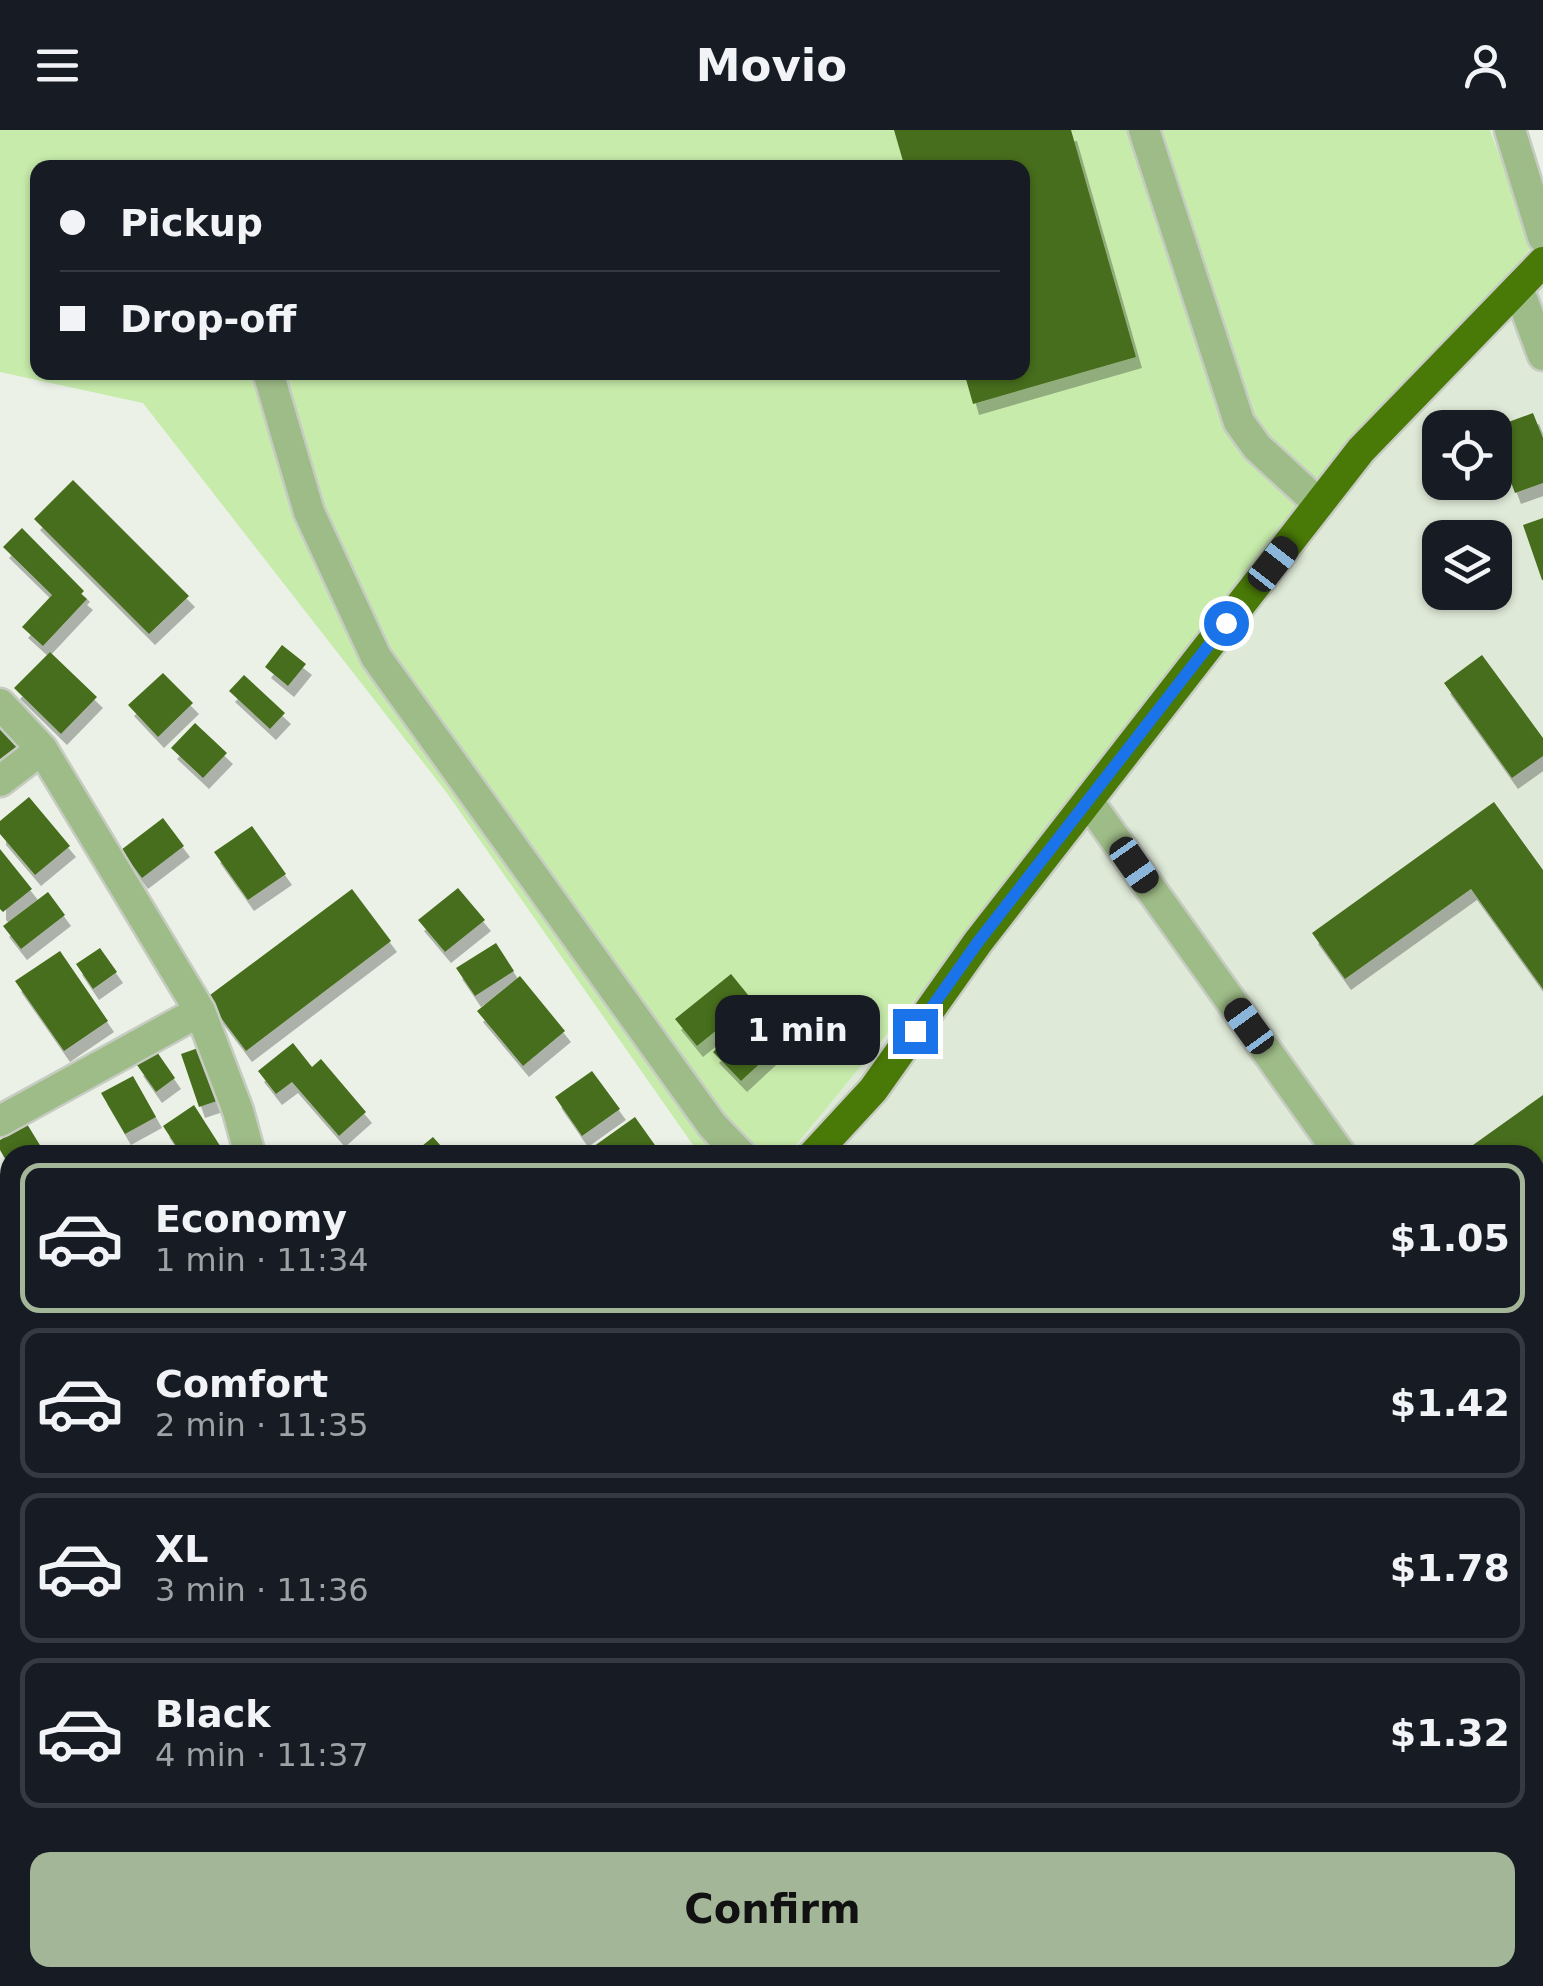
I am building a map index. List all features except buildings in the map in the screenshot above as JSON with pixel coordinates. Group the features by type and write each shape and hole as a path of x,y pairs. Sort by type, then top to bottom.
{"highway":[{"path":"823,1145 872,1090 978,942 1361,450 1543,262"}],"street":[{"path":"1144,130 1239,422 1257,448 1319,504"},
{"path":"1510,130 1543,237"},
{"path":"1518,288 1543,355"},
{"path":"270,380 309,512 376,656 712,1125 731,1145"},
{"path":"0,704 42,749 200,1011 247,1145"},
{"path":"0,781 42,749"},
{"path":"1088,800 1334,1145"},
{"path":"0,1121 200,1011"}],"shaded area":[{"path":"1533,245 1543,269 1543,1145 796,1145"}],"green space":[{"path":"0,130 1490,130 1533,245 796,1145 693,1145 447,793 143,403 37,380 1030,380 1030,160 30,160 30,379 0,372"}],"route":[{"path":"915,1031 978,942 1226,623"}]}
